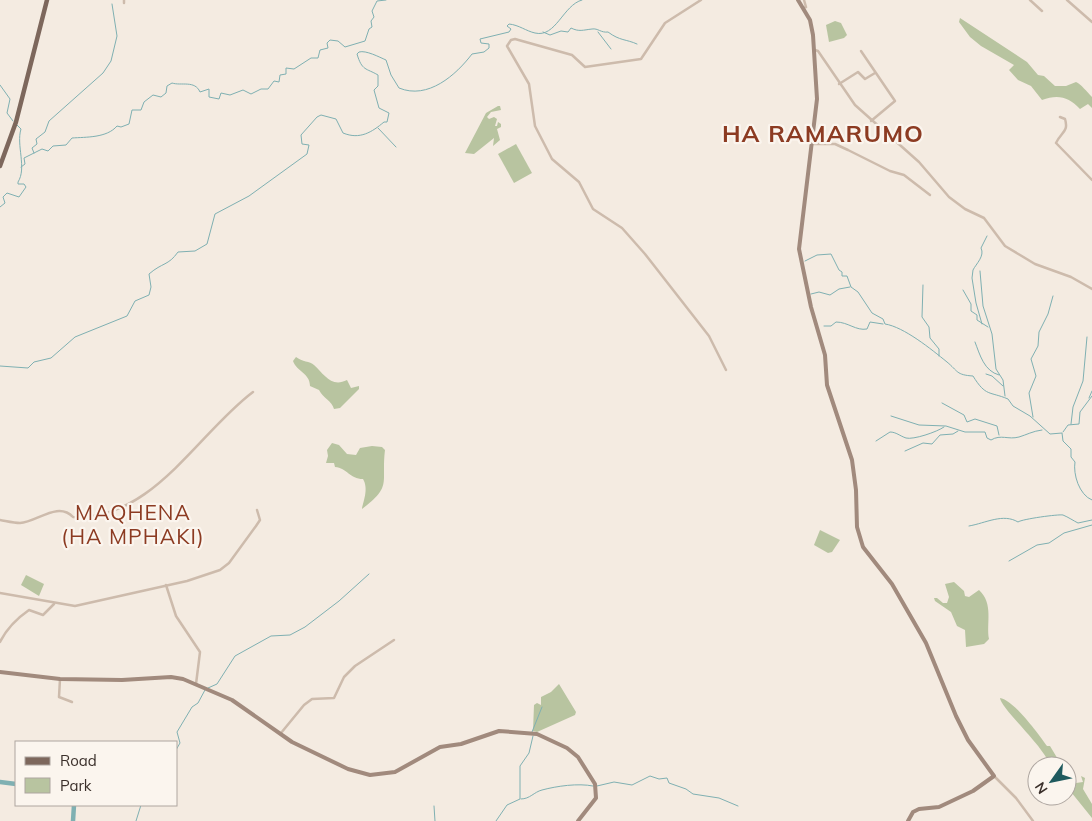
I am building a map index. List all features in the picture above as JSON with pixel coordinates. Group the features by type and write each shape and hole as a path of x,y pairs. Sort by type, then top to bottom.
{"main road":[{"path":"0,166 16,122 47,0"}],"street":[{"path":"701,0 665,22 644,56 637,61 585,67 572,55 543,46 515,39 511,40 507,46 529,84 535,126 552,159 578,182 593,209 622,228 645,254 709,336 726,370"},
{"path":"798,0 810,20 815,50 818,99 799,249 811,307 825,355 827,385 852,460 856,490 857,527 863,547 892,584 926,643 965,734 994,776 1016,798 1033,821"},
{"path":"803,8 806,7 804,0"},
{"path":"1030,0 1042,11"},
{"path":"1068,0 1092,22"},
{"path":"815,50 818,51 854,105 919,162 949,197 965,210 984,218 1005,246 1035,264 1071,277 1092,290"},
{"path":"861,51 894,101 871,121"},
{"path":"839,84 858,72 865,79 875,73"},
{"path":"1060,117 1065,119 1067,131 1056,143 1092,180"},
{"path":"812,144 834,144 848,150 890,171 904,175 930,195"},
{"path":"0,520 20,523 52,512 66,512 73,517 88,516 124,506 149,492 167,477 253,392"},
{"path":"0,593 13,593 54,604 83,605 99,599 134,594 210,573 229,563 260,520 257,510"},
{"path":"166,585 176,616 200,652 196,684"},
{"path":"0,642 9,626 20,616 29,610 43,615 54,604"},
{"path":"280,734 304,705 316,698 334,698 344,677 355,666 394,640"},
{"path":"0,672 60,679 122,680 171,676 196,684 232,700 280,734 348,769 370,775 383,775 404,769 440,747 461,744 494,732 511,731 537,734 576,755 595,784 596,798 578,821"},
{"path":"60,679 60,698 72,702"},
{"path":"908,821 919,809 939,807 973,791 994,776"}],"green space":[{"path":"960,18 1027,62 1038,75 1044,76 1055,86 1078,83 1092,97 1092,108 1088,104 1080,109 1067,99 1058,97 1042,100 1031,86 1018,80 1009,70 1014,65 981,46 970,37 959,22"},
{"path":"835,21 841,23 847,35 844,38 829,42 826,25"},
{"path":"500,106 501,110 491,112 487,117 489,119 494,117 497,119 495,126 497,126 498,122 501,124 501,127 497,129 500,140 493,146 494,138 474,154 465,153 486,113"},
{"path":"516,144 532,173 514,183 498,154"},
{"path":"296,357 312,364 328,379 337,382 347,380 351,388 359,386 359,389 340,408 334,409 319,390 310,386 306,375 297,368 293,361"},
{"path":"332,443 339,445 347,454 356,455 360,448 372,446 382,447 385,450 384,483 382,489 362,509 366,491 363,479 359,479 343,469 335,467 334,463 326,463 327,450"},
{"path":"820,530 840,540 832,552 828,553 814,545"},
{"path":"26,575 44,584 39,596 21,585"},
{"path":"954,582 964,591 965,596 969,597 979,590 984,595 988,607 989,639 984,644 966,647 965,630 957,626 951,612 935,601 934,598 937,598 943,603 947,603 949,597 945,584"},
{"path":"559,684 576,712 575,715 537,732 533,731 534,705 537,703 541,705 541,697 551,692"},
{"path":"1000,698 1012,705 1026,719 1047,746 1050,746 1056,756 1046,756 1002,703"},
{"path":"1081,776 1085,778 1083,789 1092,804 1092,818 1077,799 1077,783 1083,782"}],"waterway":[{"path":"21,167 25,164 24,158 42,149 48,151 53,146 66,145 72,138 102,135 117,126 121,127 129,124 132,110 141,110 144,102 153,95 161,97 166,93 167,86 172,83 195,86 200,92 209,89 209,97 219,99 221,93 230,95 243,90 251,94 261,89 268,89 274,81 279,82 280,75 286,74 286,68 294,69 311,58 318,58 320,50 328,48 327,43 330,40 338,41 345,47 365,41 369,29 372,27 371,21 374,17 372,11 377,1 386,0"},
{"path":"0,366 28,368 34,362 51,358 75,337 127,316 135,301 149,295 151,287 149,274 171,260 178,252 195,251 207,244 215,214 249,196 307,154 309,145 302,144 301,135 317,117 321,115 336,119 343,133 355,136 365,134 387,122 389,113 379,108 374,90 378,86 378,75 363,66 357,54 359,52 369,53 386,60 391,75 399,88 420,91 431,88 450,77 472,54 484,52 489,48 489,44 481,43 480,39 509,32 511,29 507,26 509,24 535,33 549,31 575,3 582,0"},
{"path":"34,153 32,148 37,144 36,139 45,132 49,121 103,73 111,61 117,36 112,4"},
{"path":"543,32 550,35 561,31 568,32 571,28 579,30 594,29 608,32 637,44"},
{"path":"598,32 611,49"},
{"path":"0,85 10,99 7,113 13,121"},
{"path":"0,207 5,203 3,197 7,193 19,197 26,187 24,184 18,184 22,163 21,129 17,125"},
{"path":"378,128 396,147"},
{"path":"982,324 972,278 973,270 981,257 981,248 987,236"},
{"path":"805,261 817,255 831,254 839,270 842,272 842,276 847,276 851,287 858,292 872,313 883,319 885,324 900,329 917,339 960,374 973,376 977,383 988,392 1008,399 1013,406 1030,416 1050,434 1062,433 1063,441 1071,449 1071,457 1075,462 1075,472 1080,489 1092,500"},
{"path":"980,271 983,306 992,334 996,369 1003,380 1005,396"},
{"path":"923,285 922,317 929,327 930,338 939,349 939,356"},
{"path":"811,294 819,292 830,295 839,289 850,287"},
{"path":"963,290 971,304 971,311 977,315 977,320 988,327"},
{"path":"1033,417 1029,393 1036,376 1031,359 1038,346 1039,332 1048,314 1053,296"},
{"path":"824,326 831,326 836,322 867,329 870,322 883,324"},
{"path":"1071,424 1073,407 1083,381 1087,337"},
{"path":"975,342 986,366 999,375"},
{"path":"986,374 992,376 1003,386"},
{"path":"1089,398 1092,391"},
{"path":"1063,432 1068,425 1079,424 1080,412 1092,396"},
{"path":"942,403 964,415 967,422 975,419 997,426 999,435"},
{"path":"891,416 919,425 946,426 965,432 985,432 987,438 991,440 998,437 1019,437 1042,430"},
{"path":"876,441 890,432 906,438 914,438 944,427"},
{"path":"905,451 923,443 932,444 940,435 953,434 958,431"},
{"path":"969,526 1006,518 1018,522 1060,515 1078,523 1092,520"},
{"path":"1009,561 1037,545 1049,543 1064,533 1092,525"},
{"path":"208,688 217,684 235,656 271,636 290,635 305,627 339,601 369,574"},
{"path":"178,746 180,743 177,732 205,690"},
{"path":"532,732 542,707"},
{"path":"496,821 507,805 520,799 520,766 529,753 533,736"},
{"path":"597,786 614,782 632,785 650,776 659,779 667,778 669,783 686,789 693,794 719,798 738,806"},
{"path":"0,782 15,784"},
{"path":"521,799 554,787 593,786"},
{"path":"73,821 74,806"},
{"path":"136,821 141,806"},
{"path":"434,806 435,821"}],"district":[{"name":"HA RAMARUMO","path":"823,133"},
{"name":"MAQHENA (HA MPHAKI)","path":"133,524"}]}
